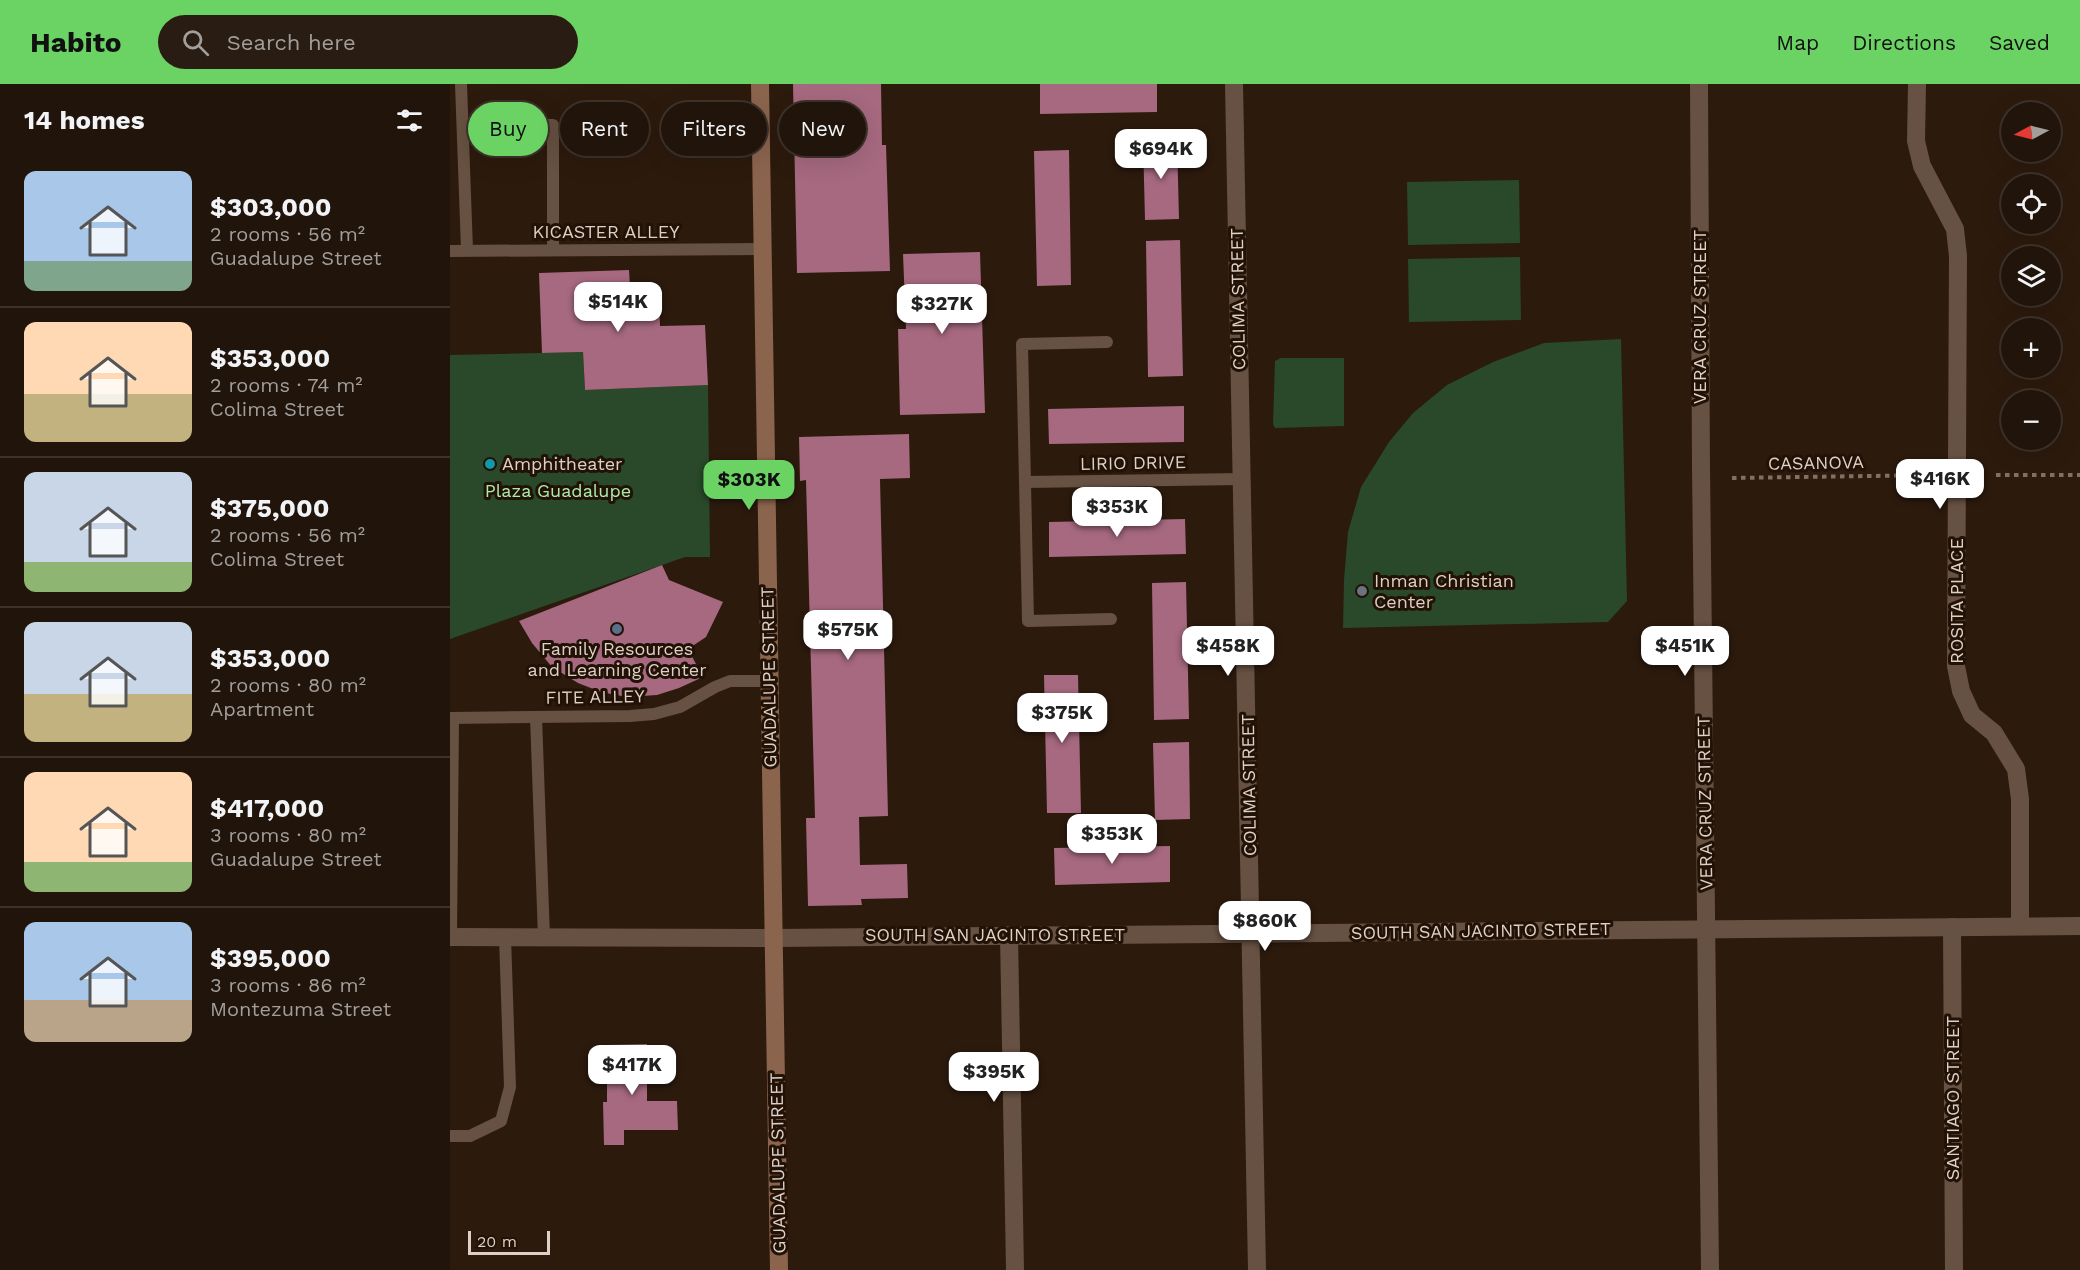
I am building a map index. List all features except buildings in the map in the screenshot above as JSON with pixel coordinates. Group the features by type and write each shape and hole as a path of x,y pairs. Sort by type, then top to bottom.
{"main road":[{"name":"GUADALUPE STREET","path":"760,84 779,1270"}],"street":[{"name":"COLIMA STREET","path":"1234,84 1257,1270"},
{"name":"VERA CRUZ STREET","path":"1699,84 1710,1270"},
{"name":"ROSITA PLACE","path":"1917,84 1916,141 1922,166 1955,229 1958,256 1956,666 1961,691 1972,715 1994,733 2016,768 2020,799 2020,926"},
{"name":"SOUTH SAN JACINTO STREET","path":"451,937 774,938 2080,926"},
{"name":"SANTIAGO STREET","path":"1952,927 1954,1270"},
{"path":"1009,935 1015,1270"}],"lane":[{"path":"461,84 467,250"},
{"path":"463,124 553,125 553,250"},
{"name":"KICASTER ALLEY","path":"450,250 763,249"},
{"path":"1107,342 1022,344 1028,621 1111,619"},
{"name":"LIRIO DRIVE","path":"1025,482 1242,479"},
{"name":"FITE ALLEY","path":"451,718 654,714 680,706 730,681 769,681"},
{"path":"536,717 544,937"},
{"path":"451,718 451,937"},
{"path":"450,1136 470,1136 501,1121 510,1087 505,937"}],"path":[{"path":"1996,475 2080,475"},
{"name":"CASANOVA","path":"1732,478 1936,476"}],"green space":[{"path":"1519,180 1520,243 1408,245 1407,182"},
{"path":"1520,257 1521,320 1409,322 1408,259"},
{"path":"1621,339 1627,601 1608,622 1343,628 1348,532 1361,487 1389,442 1413,413 1447,385 1493,362 1544,343"},
{"name":"Plaza Guadalupe","path":"583,352 585,390 708,385 710,557 685,557 450,639 450,355"},
{"path":"1281,358 1344,358 1344,426 1275,428 1273,424 1275,361"}],"place":[{"name":"Amphitheater","path":"490,464"},
{"name":"Inman Christian Center","path":"1362,591"},
{"name":"Family Resources and Learning Center","path":"617,629"}]}
